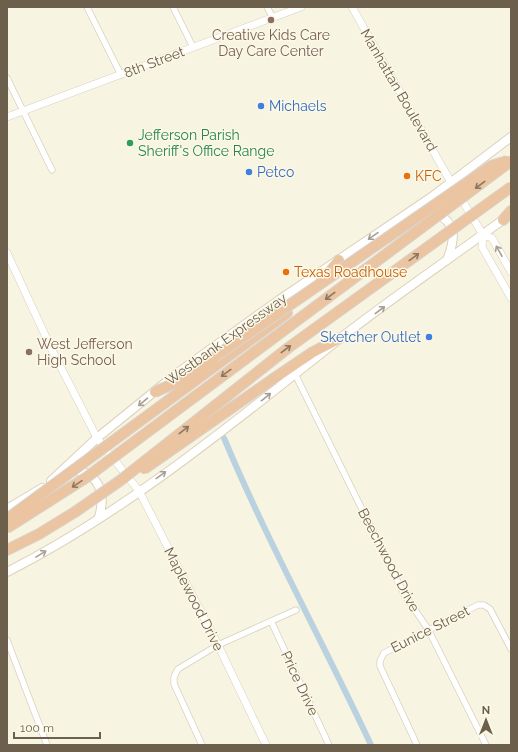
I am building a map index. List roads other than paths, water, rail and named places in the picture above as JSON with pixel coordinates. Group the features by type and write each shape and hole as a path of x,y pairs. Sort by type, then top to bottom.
{"highway":[{"path":"155,392 181,380 491,166 511,160"},
{"name":"Westbank Expressway","path":"7,528 87,477 511,160"},
{"path":"7,550 39,534 75,512 121,480 288,348 511,187"},
{"path":"7,519 306,298 338,260"},
{"path":"75,512 105,497 293,370 313,352 340,338"}],"main road":[{"name":"Westbank Expressway","path":"7,509 30,496 61,472 97,438 204,354 415,208 511,137"},
{"path":"415,208 443,217 449,224 454,238 446,260"},
{"path":"340,338 446,260 483,235 508,215"},
{"path":"7,572 71,536 139,491 249,411 293,370"},
{"path":"61,472 78,470 87,473 97,482 101,489 102,508 99,517"}],"street":[{"path":"87,7 121,75"},
{"path":"173,7 193,48"},
{"path":"267,7 273,18"},
{"name":"8th Street","path":"7,117 301,7"},
{"name":"Manhattan Boulevard","path":"352,7 451,182 483,235 482,247 508,289 511,298"},
{"path":"7,78 22,112 52,170"},
{"name":"Manhattan Boulevard","path":"483,235 492,238 511,272"},
{"name":"Maplewood Drive","path":"7,253 52,350 97,438 139,491 218,645 266,745"},
{"name":"Beechwood Drive","path":"293,370 404,594 428,629 486,745"},
{"name":"Eunice Street","path":"417,745 380,666 381,658 388,650 475,606 481,605 490,609 511,649"},
{"path":"202,745 174,684 174,677 178,669 218,645 296,610"},
{"name":"Price Drive","path":"271,621 329,745"},
{"path":"7,640 47,745"}],"waterway":[{"path":"224,438 277,554 371,745"}],"place":[{"name":"Creative Kids Care Day Care Center","path":"271,20"},
{"name":"Michaels","path":"261,106"},
{"name":"Jefferson Parish Sheriff's Office Range","path":"130,143"},
{"name":"Petco","path":"249,172"},
{"name":"KFC","path":"407,176"},
{"name":"Texas Roadhouse","path":"286,272"},
{"name":"Sketcher Outlet","path":"429,337"},
{"name":"West Jefferson High School","path":"29,352"}]}
